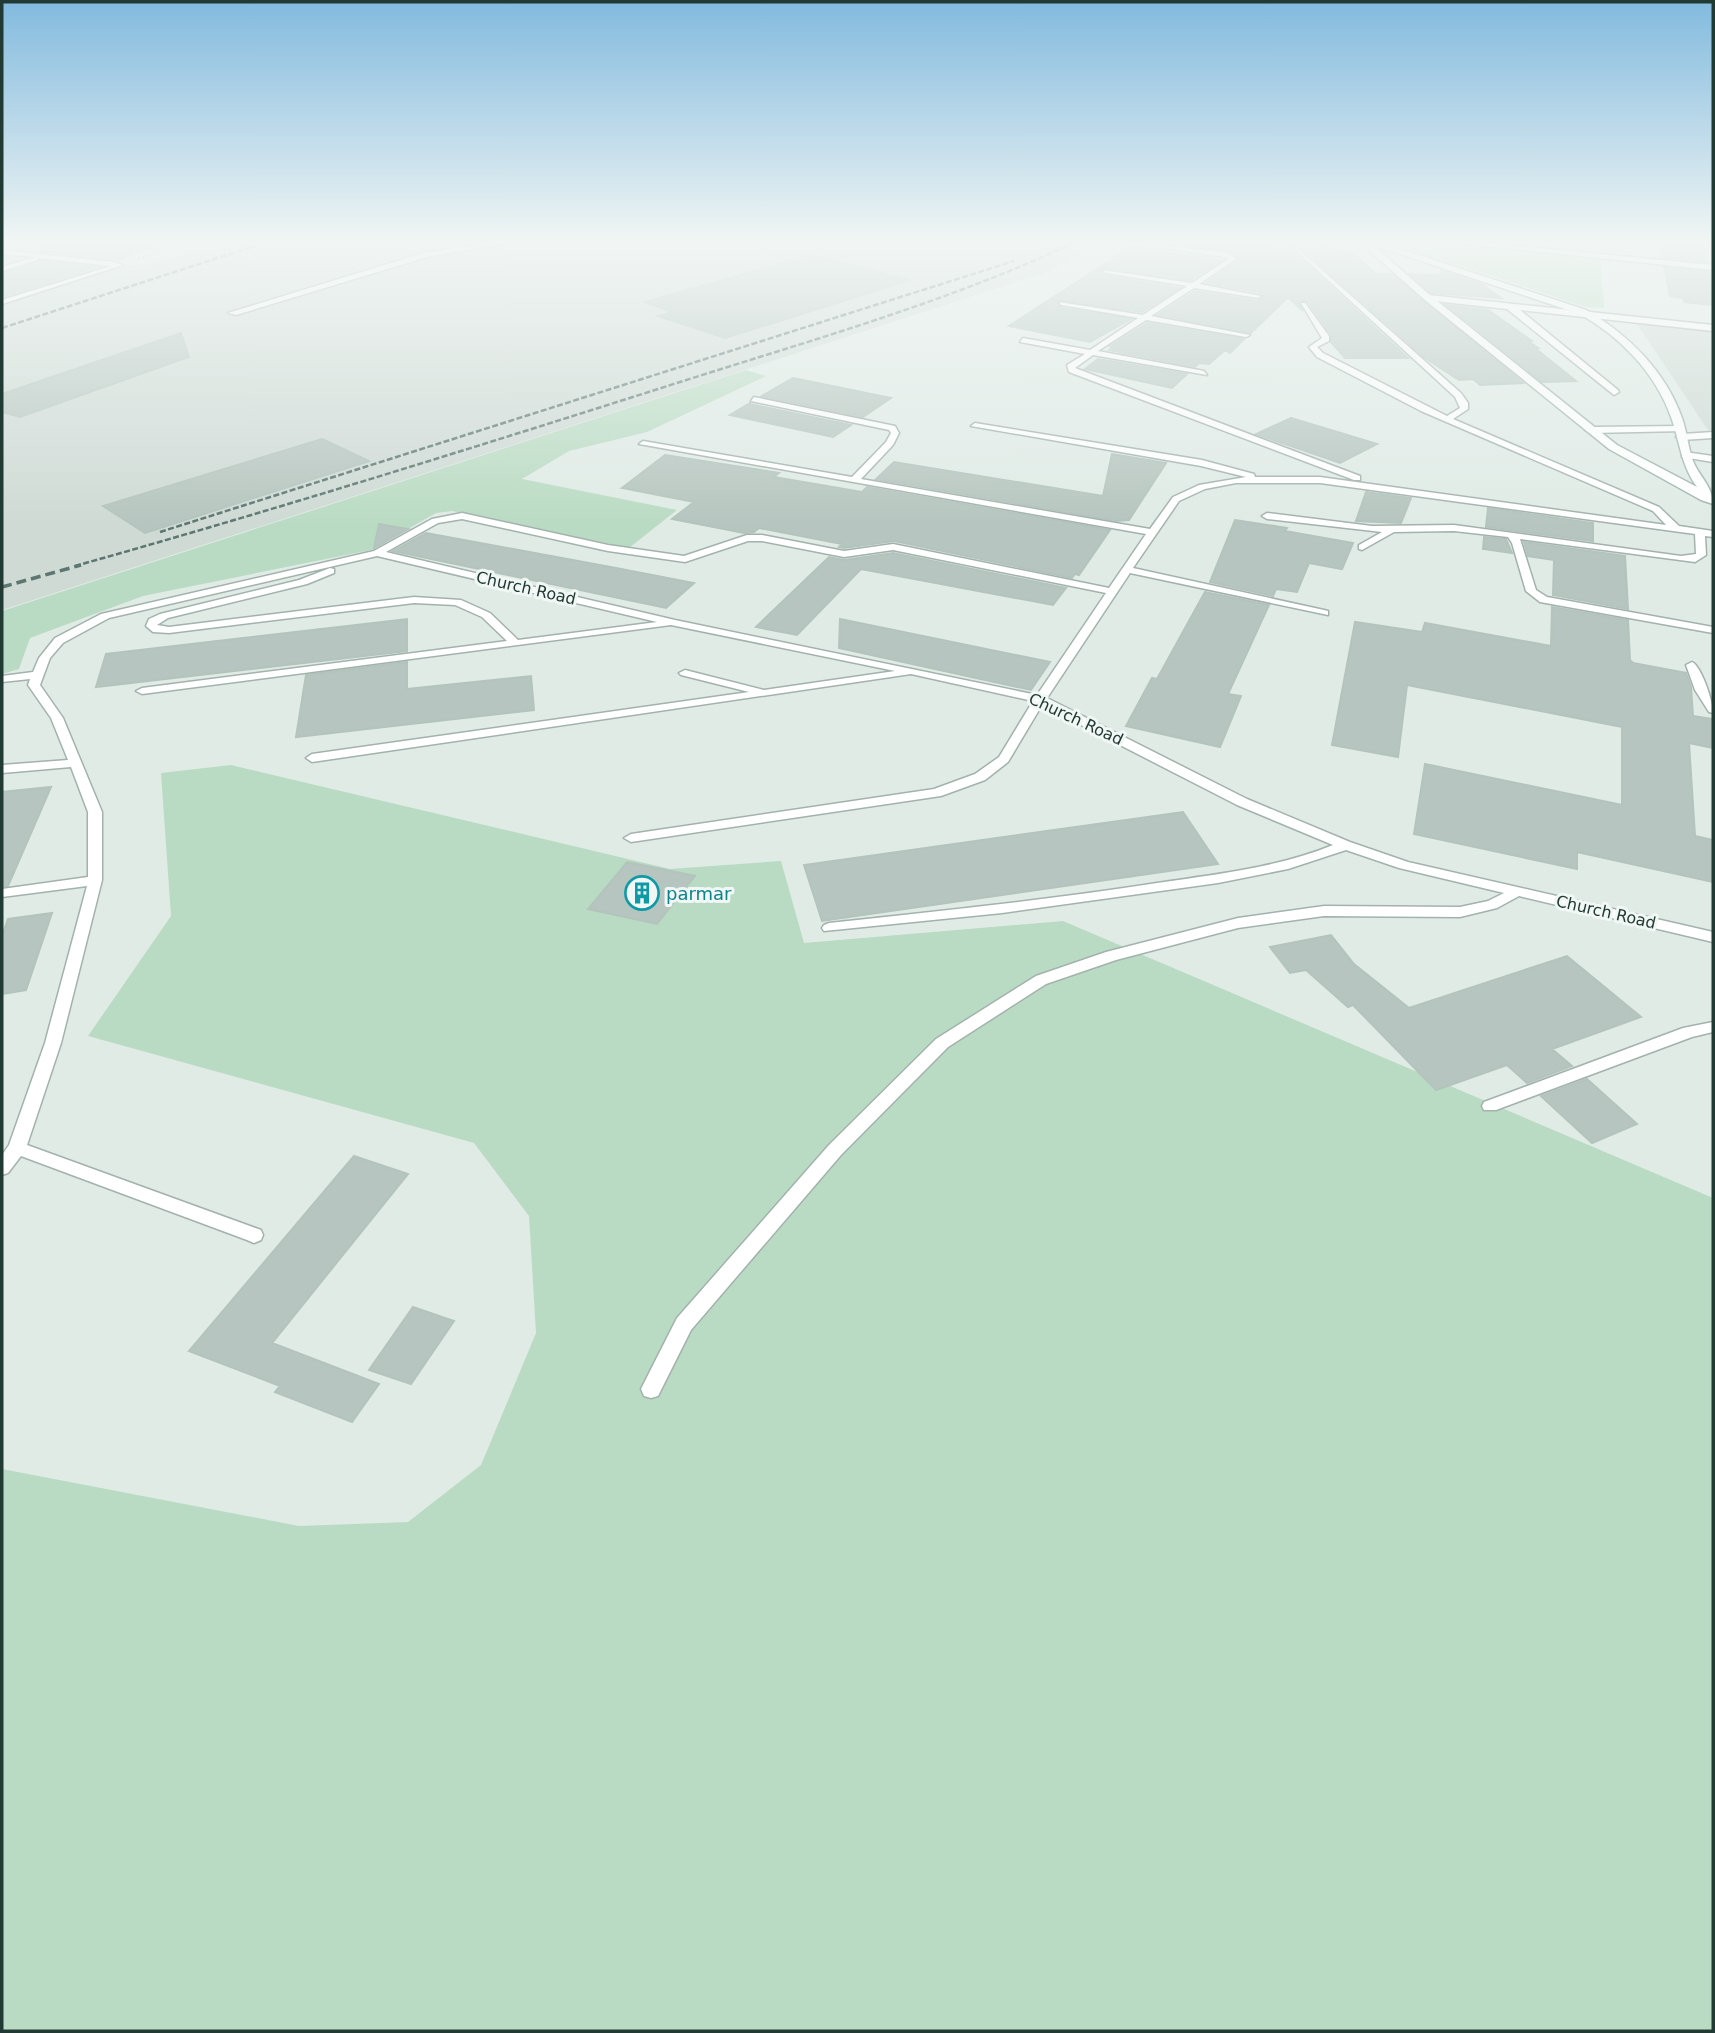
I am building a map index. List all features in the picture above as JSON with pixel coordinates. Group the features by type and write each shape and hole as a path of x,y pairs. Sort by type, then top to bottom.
{"main road":[{"path":"1474,335 1613,447 1713,501"},
{"path":"1544,335 1614,392"},
{"path":"1618,335 1632,347 1661,388 1681,433 1685,455 1696,479 1713,501"},
{"path":"1591,430 1713,435"}],"lane":[{"path":"1117,335 1070,367 1072,370 1382,488"},
{"path":"1323,335 1326,339 1315,344 1316,351 1447,419 1648,506 1665,516 1676,529"},
{"path":"1392,335 1458,394 1464,403 1464,409 1447,419"},
{"path":"1023,340 1204,373"},
{"path":"754,399 892,428 895,433 890,443 855,480"},
{"path":"975,426 1202,463 1263,480"},
{"path":"643,444 1153,532"},
{"path":"1685,455 1713,459"},
{"path":"631,838 936,793 979,777 1004,759 1040,699 1153,532 1171,506 1186,493 1237,481 1320,480 1713,534"},
{"path":"2,1167 17,1148 53,1043 95,880 95,812 57,718 34,685 40,663 54,643 75,629 105,617 377,553 435,521 462,516 608,548 685,559 747,538 762,538 845,554 893,547 1114,592"},
{"path":"1267,516 1392,530 1454,528 1695,559 1701,555 1700,533"},
{"path":"1362,547 1392,530"},
{"path":"1510,534 1517,542 1531,591 1544,600 1713,630"},
{"name":"Church Road","path":"377,553 675,623 1040,699 1242,802 1345,845 1404,865 1713,937"},
{"path":"342,561 335,569 322,575 164,616 153,621 151,626 157,630 169,630 295,613 425,600 457,602 486,615 515,643"},
{"path":"1128,570 1324,613"},
{"path":"142,691 675,623"},
{"path":"1692,666 1701,690 1713,709"},
{"path":"312,758 917,672"},
{"path":"685,673 768,693"},
{"path":"2,679 37,675"},
{"path":"2,769 75,762"},
{"path":"829,928 1070,901 1218,878 1308,860 1345,845"},
{"path":"2,893 95,880"},
{"path":"651,1389 684,1324 835,1150 942,1043 1041,980 1111,956 1238,923 1324,911 1460,912 1492,905 1518,891"},
{"path":"1490,1106 1689,1032 1713,1027"},
{"path":"17,1148 254,1235"}],"shaded area":[{"path":"2,335 853,335 2,610"},
{"path":"1644,335 1713,335 1713,430 1708,430"}],"green space":[{"path":"746,370 766,376 647,432 569,451 522,479 677,510 629,548 452,511 436,513 371,550 143,596 30,638 19,669 2,674 2,611"},
{"path":"231,765 670,869 781,861 804,943 1063,921 1713,1198 1713,2031 2,2031 2,1469 299,1526 408,1522 481,1465 536,1333 529,1216 474,1143 88,1036 171,916 161,773"}],"building":[{"path":"176,335 182,335 189,357 20,417 2,412 2,394"},
{"path":"1054,335 1103,335 1090,342"},
{"path":"1128,335 1219,335 1244,339 1230,353 1225,350 1209,364 1199,363 1195,367 1109,350 1114,346 1111,346"},
{"path":"1331,335 1383,335 1408,358 1345,358 1331,342"},
{"path":"1399,335 1465,335 1523,383 1480,385 1473,379 1459,380 1425,358"},
{"path":"1483,335 1523,335 1538,348 1535,348 1576,381 1542,382"},
{"path":"1098,359 1187,374 1172,388 1085,369"},
{"path":"793,378 891,398 863,417 762,396"},
{"path":"750,403 851,425 833,437 730,415"},
{"path":"1291,418 1377,444 1340,463 1256,434"},
{"path":"322,439 369,461 145,533 103,506"},
{"path":"1112,454 1166,463 1129,520 1116,521 876,479 894,462 1103,496"},
{"path":"665,455 779,473 774,477 862,492 867,487 1110,530 1079,575 1075,574 1072,578 894,541 844,548 839,547 842,544 759,528 754,532 744,533 672,519 694,502 622,488"},
{"path":"1366,492 1411,498 1401,523 1356,521"},
{"path":"1488,508 1593,523 1593,541 1486,527"},
{"path":"1235,520 1353,543 1342,569 1309,563 1297,592 1276,589 1273,596 1210,582"},
{"path":"379,524 408,529 374,548"},
{"path":"426,533 694,583 666,608 393,551"},
{"path":"1484,537 1506,539 1512,553 1483,549"},
{"path":"1524,542 1625,556 1628,609 1553,595 1554,560 1528,556"},
{"path":"893,553 1066,588 1053,605 861,569 797,635 756,627 829,557 844,560"},
{"path":"1205,592 1269,605 1228,694 1241,696 1220,747 1126,726 1152,678 1157,679"},
{"path":"1552,607 1628,620 1630,660 1633,663 1686,673 1691,687 1693,716 1713,719 1713,748 1689,743 1695,836 1713,840 1713,882 1577,852 1577,869 1414,834 1425,764 1622,805 1622,727 1407,685 1398,757 1332,745 1355,622 1422,632 1425,623 1551,646"},
{"path":"407,619 407,651 96,687 106,654"},
{"path":"840,619 1050,662 1031,690 839,648"},
{"path":"407,662 407,689 531,676 534,710 296,737 306,675"},
{"path":"51,787 8,886 2,886 2,792"},
{"path":"1183,812 1218,864 822,921 804,865"},
{"name":"parmar","path":"627,862 695,876 657,924 588,909"},
{"path":"52,913 26,990 2,994 2,936 8,919"},
{"path":"1331,935 1354,964 1409,1008 1567,956 1641,1017 1552,1049 1572,1066 1527,1083 1507,1065 1436,1090 1353,1005 1348,1007 1306,970 1290,973 1270,947"},
{"path":"1587,1079 1637,1124 1592,1143 1541,1096"},
{"path":"354,1156 408,1174 272,1343 379,1384 352,1422 275,1392 280,1386 189,1351"},
{"path":"413,1307 454,1321 411,1384 369,1370"}],"railway":[{"path":"160,532 781,335"},
{"path":"75,566 378,477 829,335"},
{"path":"2,587 81,565"}],"place":[{"name":"parmar","path":"642,893"}]}
